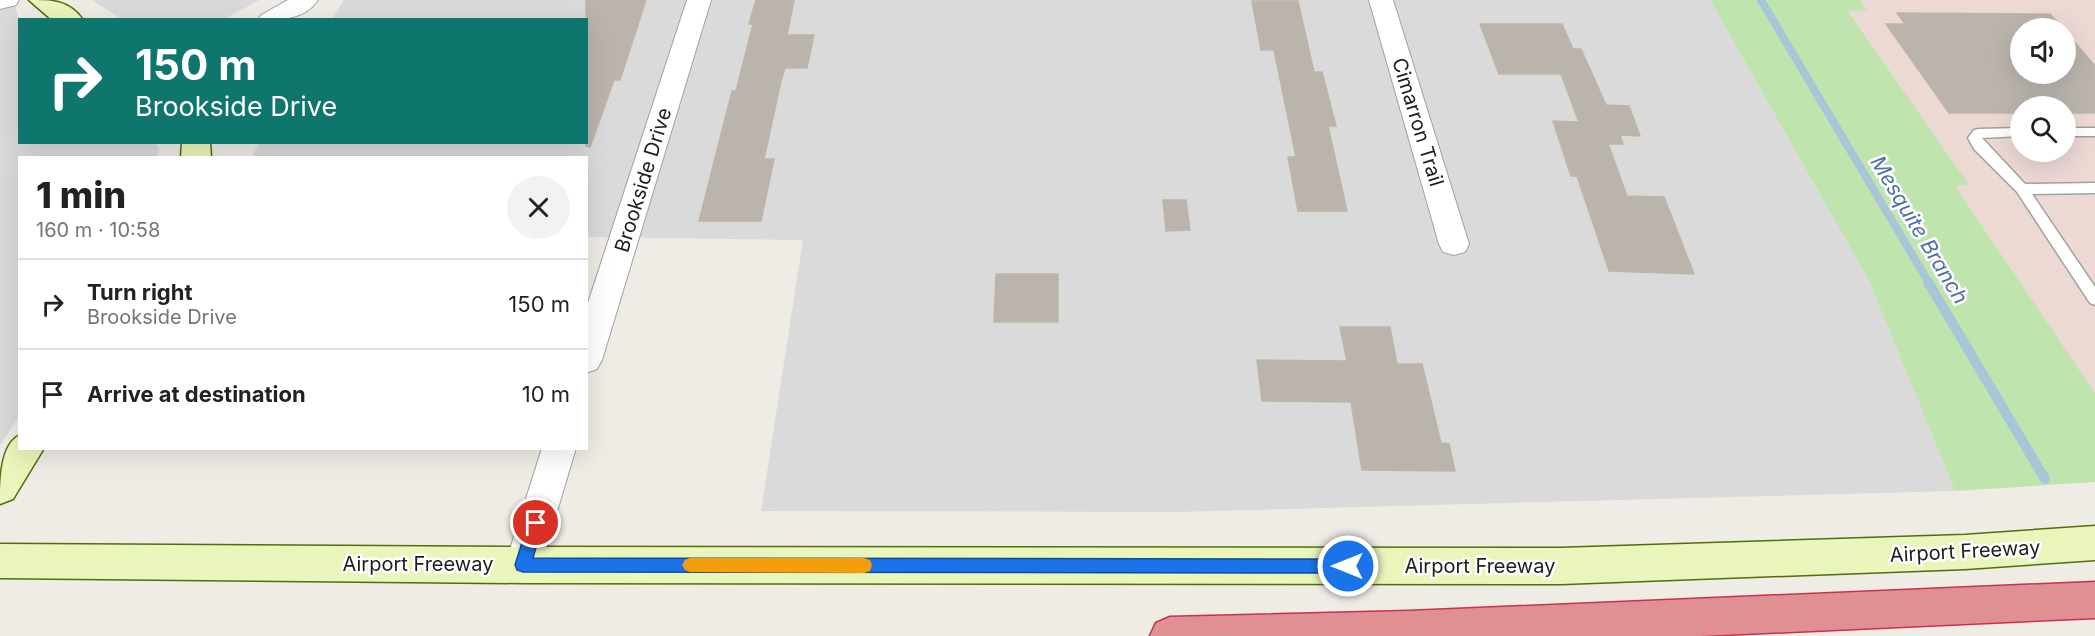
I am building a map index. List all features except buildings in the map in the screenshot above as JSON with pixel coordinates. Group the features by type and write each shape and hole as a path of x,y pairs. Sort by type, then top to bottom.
{"highway":[{"path":"1170,636 1433,629 2095,600"}],"main road":[{"path":"42,0 67,18"},
{"path":"0,488 25,450"},
{"name":"Airport Freeway","path":"0,561 523,565 1561,566 1965,552 2095,543"}],"street":[{"path":"0,2 7,0"},
{"path":"274,18 306,0"},
{"path":"319,18 327,0"},
{"name":"Brookside Drive","path":"588,354 699,0"},
{"name":"Cimarron Trail","path":"1381,0 1454,244"},
{"path":"523,565 558,450"}],"lane":[{"path":"2010,132 1979,134 1975,138 1978,146 2022,189 2095,299"},
{"path":"2076,132 2095,132"},
{"path":"2022,189 2095,188"}],"shaded area":[{"path":"0,0 14,0 20,18 18,144 156,144 159,149 157,156 18,156 18,418 0,446"},
{"path":"92,0 259,0 226,18 120,18"},
{"path":"344,0 1710,0 1869,281 1955,491 1175,512 761,511 803,240 588,237 588,156 252,156 259,144 588,144 588,18 333,18"},
{"path":"1860,0 2095,0 2095,393 1954,185 1968,185 1848,10 1867,10"}],"green space":[{"path":"1710,0 1860,0 1867,10 1848,11 1969,185 1955,186 2095,393 2095,482 1955,491 1869,281"}],"waterway":[{"name":"Mesquite Branch","path":"1761,0 1929,283"},
{"name":"Mesquite Branch","path":"1928,282 2045,479"}],"slow traffic":[{"path":"690,565 864,565"}],"route":[{"path":"536,523 523,565 1348,566"}]}
